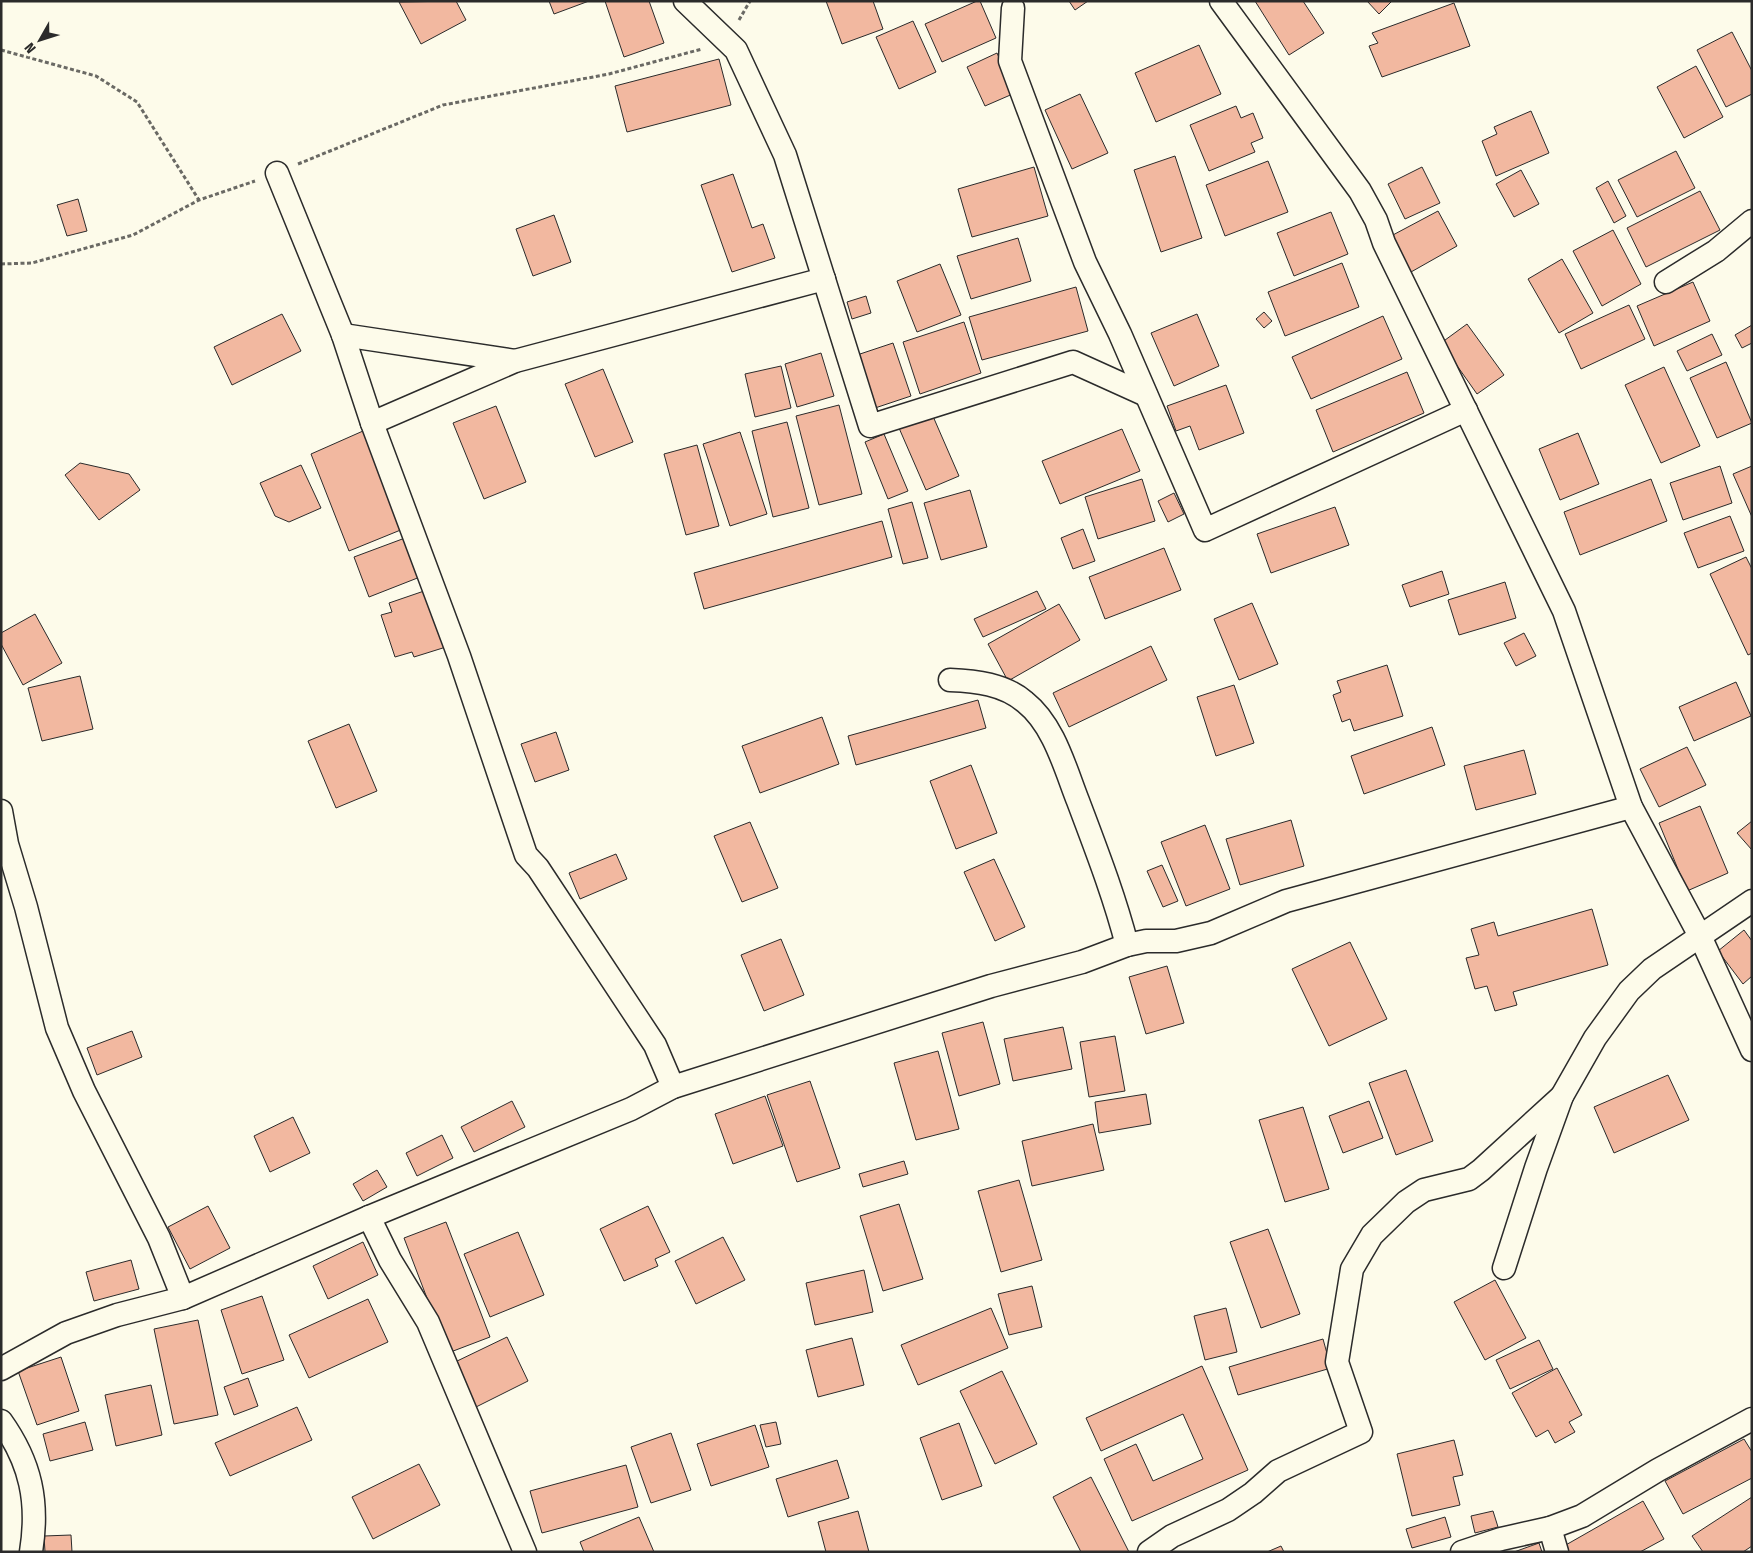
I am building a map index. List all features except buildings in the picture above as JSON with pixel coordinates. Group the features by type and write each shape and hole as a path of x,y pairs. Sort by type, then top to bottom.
{"street":[{"path":"685,1 736,50 784,155 870,426 1073,362 1146,395"},
{"path":"1221,1 1360,191 1376,220 1384,243 1564,611 1631,807 1700,936 1752,1050"},
{"path":"1014,8 1010,61 1085,262 1146,395 1204,530 1466,410"},
{"path":"277,173 343,335 372,423 459,656 526,854 538,868 656,1045 673,1087"},
{"path":"1666,282 1716,250 1752,221"},
{"path":"372,423 515,360 824,279"},
{"path":"343,335 515,360"},
{"path":"950,680 973,681 997,686 1025,701 1040,716 1059,753 1094,842 1115,900 1127,945"},
{"path":"6,1361 66,1333 125,1312 183,1298 369,1217 631,1109 673,1087 991,986 1082,962 1127,945 1146,941 1176,941 1211,933 1286,901 1631,807"},
{"path":"1,811 7,844 26,907 57,1028 84,1090 158,1238 183,1298"},
{"path":"1504,1268 1536,1168 1562,1096 1595,1038 1628,991 1652,969 1752,901"},
{"path":"1149,1552 1172,1536 1228,1510 1253,1493 1278,1471 1362,1432 1337,1362 1352,1269 1372,1235 1406,1202 1424,1190 1468,1179 1481,1170 1562,1096"},
{"path":"369,1217 390,1260 428,1322 526,1552"},
{"path":"1462,1552 1501,1539 1550,1528 1582,1516 1658,1470 1752,1419"},
{"path":"1,1421 12,1436 31,1479 36,1524 31,1552"},
{"path":"1550,1528 1557,1552"}],"path":[{"path":"1,264 32,263 133,234 199,200 277,173 443,105 609,74 727,42"},
{"path":"1,50 96,76 137,102 199,200"}]}
